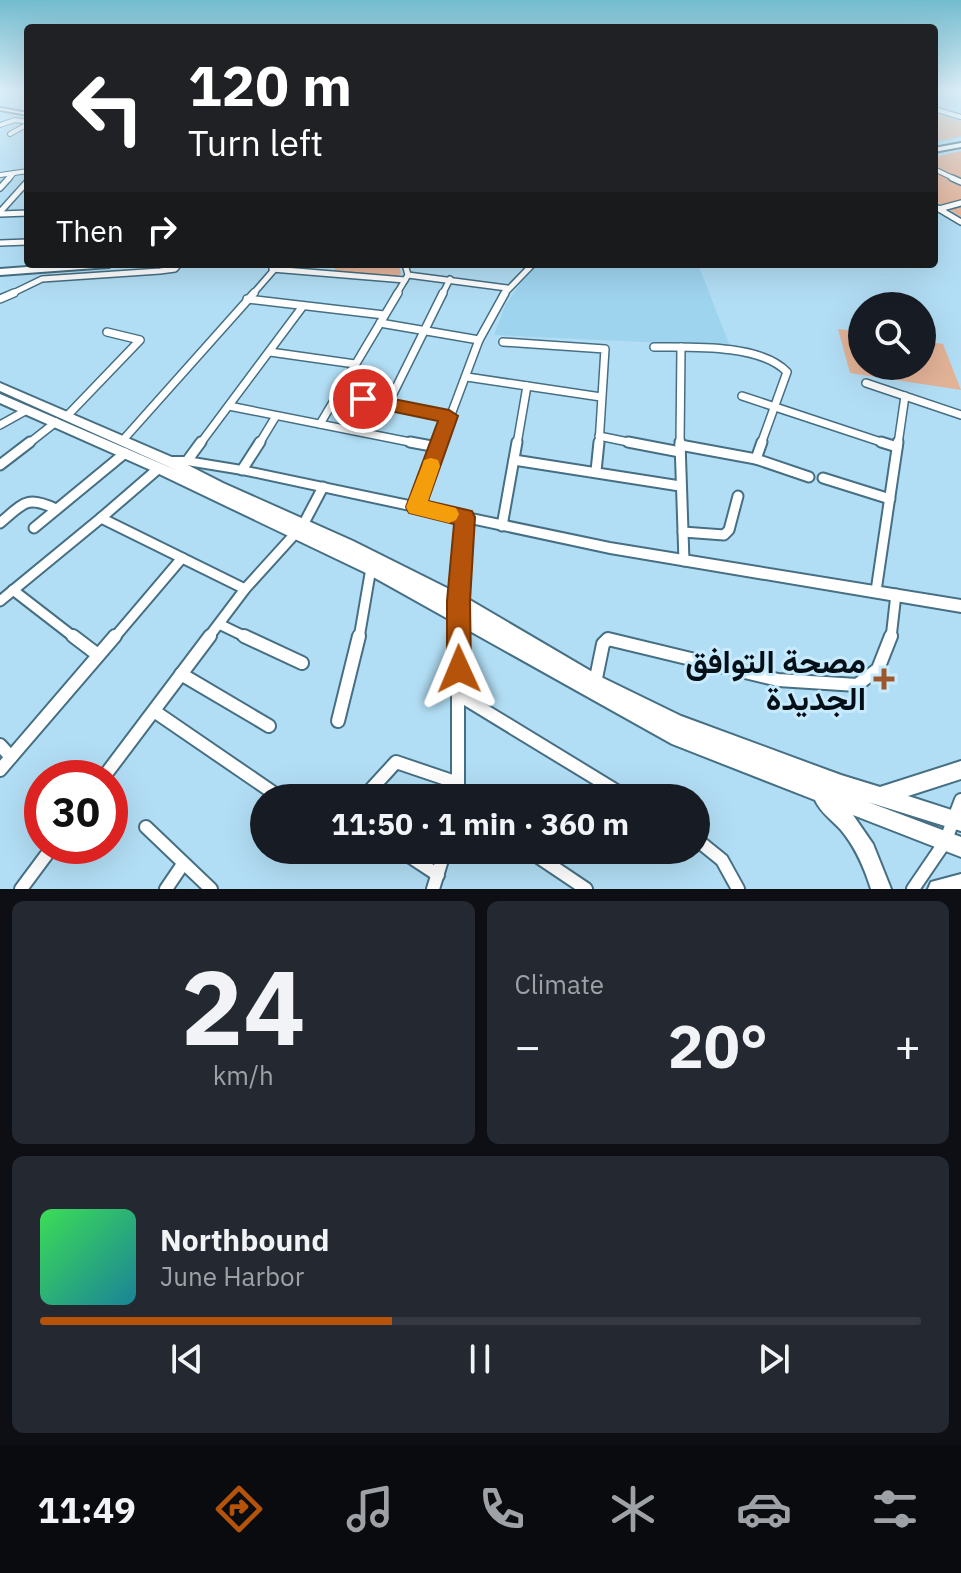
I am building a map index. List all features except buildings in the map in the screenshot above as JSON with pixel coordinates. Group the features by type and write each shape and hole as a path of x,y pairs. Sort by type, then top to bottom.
{"highway":[{"path":"938,147 961,143"},
{"path":"0,269 24,266"},
{"path":"0,269 24,268"}],"main road":[{"path":"0,387 62,419 307,532 595,683 703,733 958,821"},
{"path":"0,398 27,410 62,419"},
{"path":"307,532 371,568 458,609 678,738 953,845"},
{"path":"879,796 961,770"},
{"path":"816,793 858,833 872,859 881,889"},
{"path":"938,889 961,884"}],"street":[{"path":"938,171 961,182"},
{"path":"0,175 24,172"},
{"path":"0,188 14,173"},
{"path":"0,213 24,186"},
{"path":"938,207 961,203"},
{"path":"938,208 961,222"},
{"path":"0,213 24,213"},
{"path":"0,243 24,242"},
{"path":"0,299 42,279 176,268"},
{"path":"34,528 124,447 274,268"},
{"path":"287,268 450,279 507,288"},
{"path":"320,424 406,278 405,268"},
{"path":"416,507 479,340 507,288 529,268"},
{"path":"388,404 450,279"},
{"path":"247,299 384,315"},
{"path":"187,461 303,306"},
{"path":"380,323 479,340"},
{"path":"0,465 62,419 140,340 107,332"},
{"path":"503,342 605,349 596,471"},
{"path":"654,347 735,352 780,363 787,372 756,459"},
{"path":"681,347 680,486 684,561"},
{"path":"270,352 355,364"},
{"path":"467,377 601,397"},
{"path":"866,383 961,415"},
{"path":"502,526 527,386"},
{"path":"337,395 449,416"},
{"path":"742,396 897,447"},
{"path":"876,591 905,396"},
{"path":"229,406 437,447"},
{"path":"0,425 27,410"},
{"path":"242,470 276,416"},
{"path":"599,436 756,459 809,477"},
{"path":"514,460 680,486"},
{"path":"0,601 164,465 187,461 684,561 959,606"},
{"path":"823,478 890,499"},
{"path":"117,760 245,589 307,532 323,487"},
{"path":"683,532 724,535 729,530 738,496"},
{"path":"0,523 27,501 35,499 56,509"},
{"path":"376,784 396,762 458,783 458,609 465,517"},
{"path":"101,518 245,589"},
{"path":"0,770 182,558"},
{"path":"338,721 354,664 371,568"},
{"path":"13,590 98,655"},
{"path":"595,683 603,644 608,639 778,680 857,685 869,680 882,664 893,630 896,594"},
{"path":"219,624 302,663"},
{"path":"181,674 269,726"},
{"path":"459,695 605,784"},
{"path":"154,711 261,784"},
{"path":"0,745 11,757"},
{"path":"913,889 953,845 961,800"},
{"path":"146,827 211,889"},
{"path":"710,848 730,870 738,889"},
{"path":"21,889 40,864"},
{"path":"166,889 183,864"},
{"path":"416,864 436,882"},
{"path":"549,864 586,889"}],"shaded area":[{"path":"938,132 961,132 961,138 938,142"},
{"path":"938,132 961,132 961,136 938,141"},
{"path":"961,151 961,217 938,203 938,156"},
{"path":"334,268 400,268 401,274 393,277 335,272"},
{"path":"534,268 700,268 730,346 494,335 505,306"},
{"path":"838,329 848,330 848,366"},
{"path":"936,343 943,344 961,390 896,380 936,380"}],"slow traffic":[{"path":"431,466 416,507 449,514"}],"place":[{"name":"مصحة التوافق الجديدة","path":"884,679"}],"route":[{"path":"363,399 449,416 416,507 465,517 458,601 459,669"}]}
